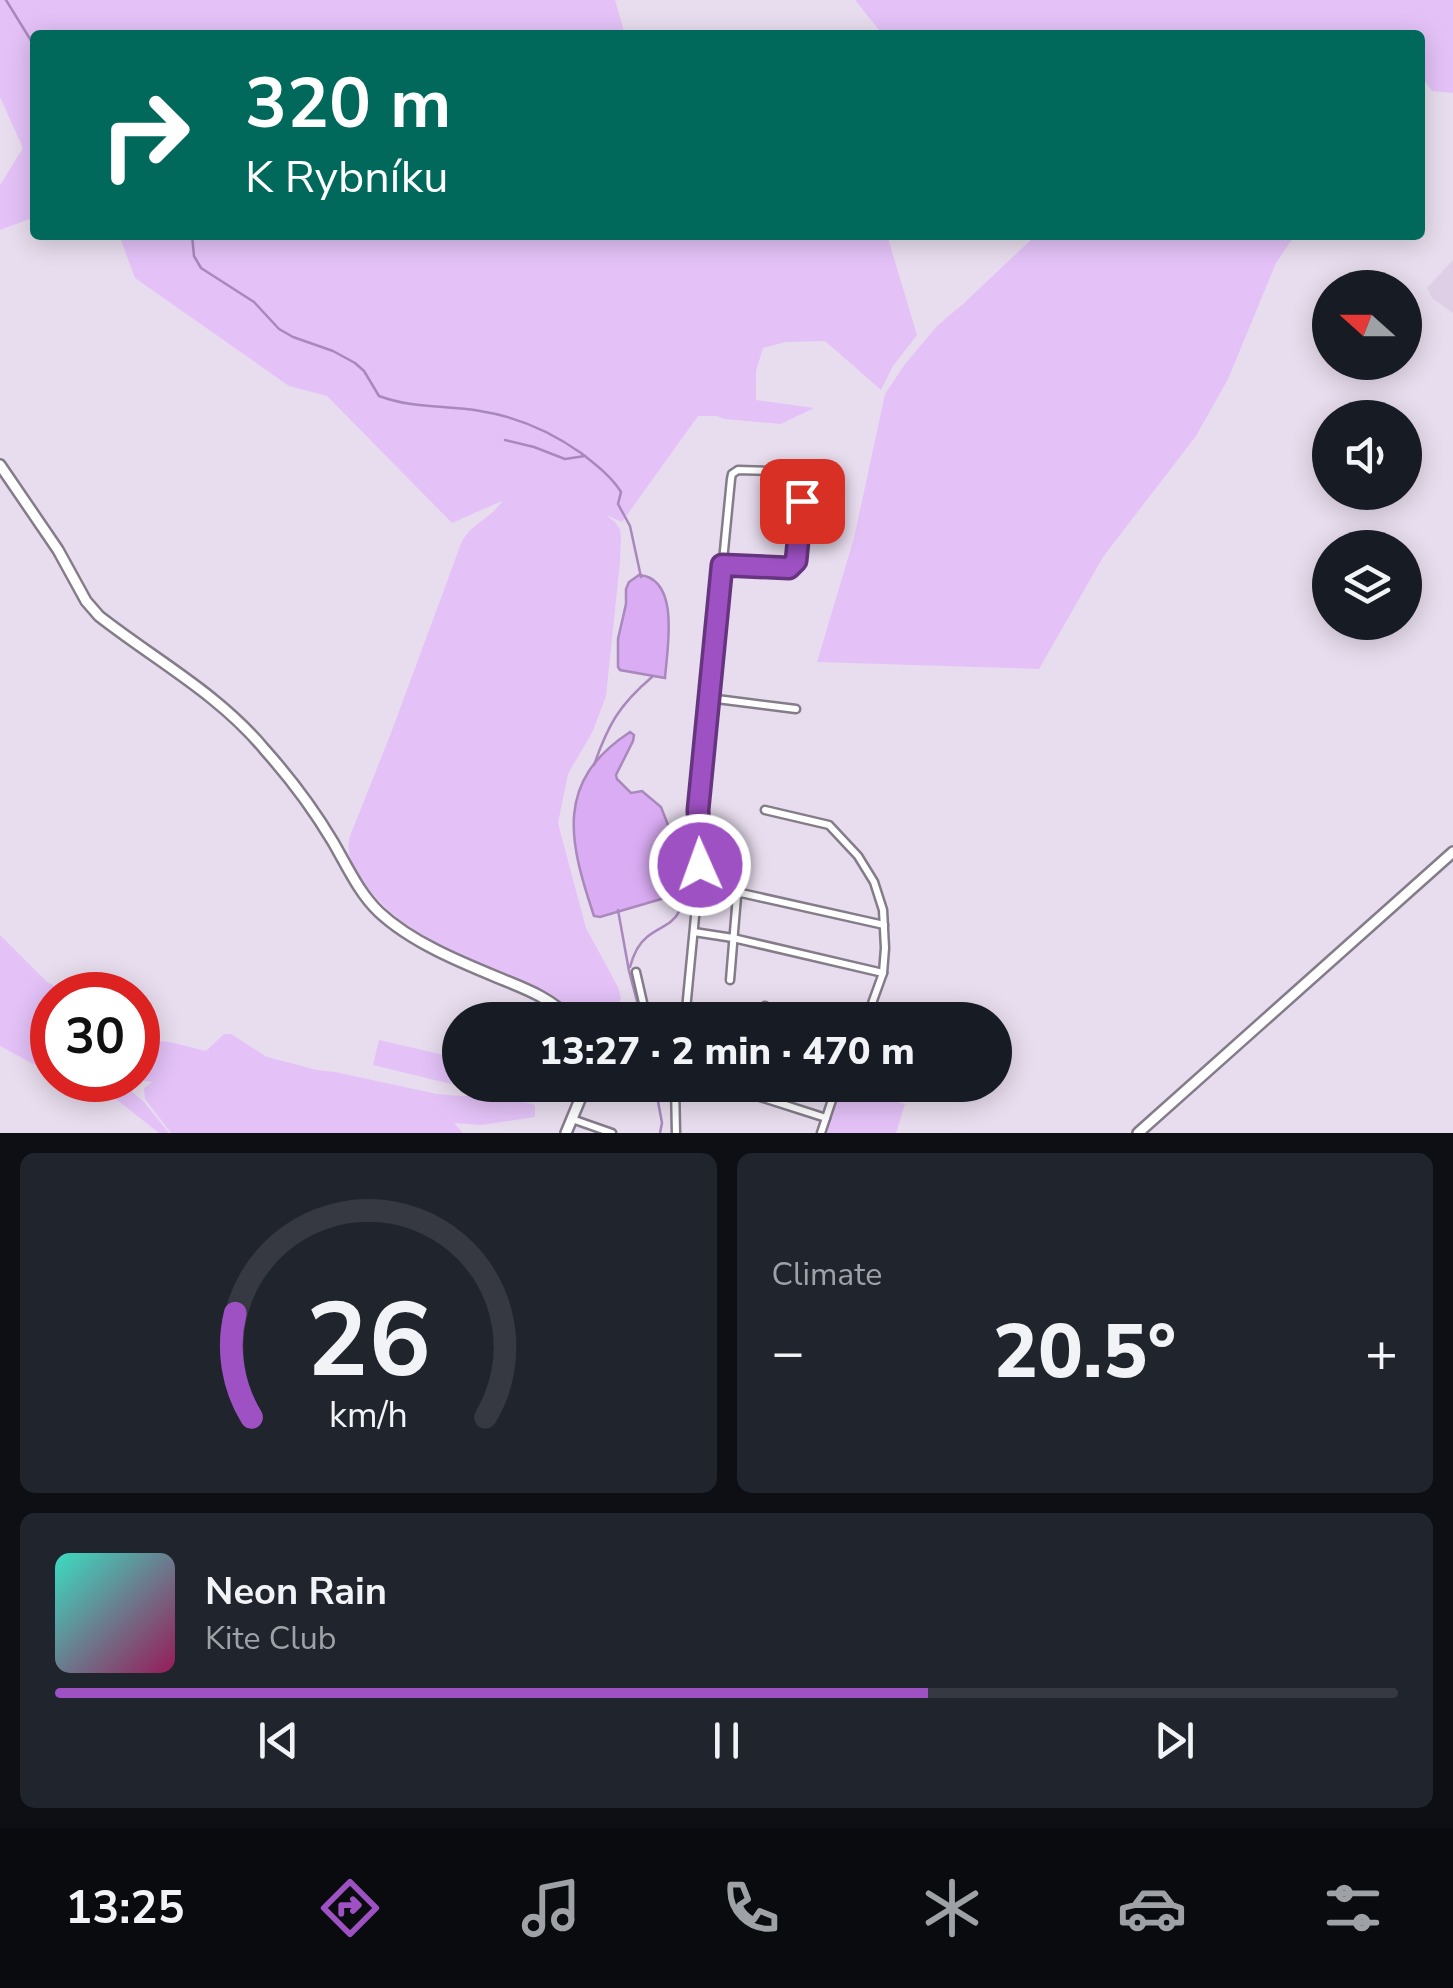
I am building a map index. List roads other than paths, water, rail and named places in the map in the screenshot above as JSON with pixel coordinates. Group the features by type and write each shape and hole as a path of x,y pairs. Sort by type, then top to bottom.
{"street":[{"path":"0,465 58,550 86,602 245,727 294,786 377,910 446,954 539,994 549,1002"},
{"path":"687,1002 700,865 698,810 722,565 732,474 738,470 806,472 796,561 789,568 722,565"},
{"path":"784,707 785,697"},
{"path":"709,698 796,709"},
{"path":"765,810 829,826 867,868 880,896 884,925 883,973 873,1002"},
{"path":"1138,1133 1453,852"},
{"path":"730,980 738,894 884,925"},
{"path":"694,932 883,973"},
{"path":"636,972 642,1002"},
{"path":"566,1133 579,1102"},
{"path":"675,1102 676,1133"},
{"path":"776,1102 826,1118"},
{"path":"821,1133 831,1102"},
{"path":"572,1119 612,1133"}],"waterway":[{"path":"6,0 30,39"},
{"path":"192,240 194,256 201,268 254,302 279,329 355,363 379,396 508,417 546,432 581,453 621,492 618,504 630,526 641,577"},
{"path":"505,440 565,459 585,456"},
{"path":"594,765 616,716 652,677"},
{"path":"630,967 644,940 680,910 674,893"},
{"path":"618,910 637,1002"},
{"path":"658,1102 660,1133"}]}
